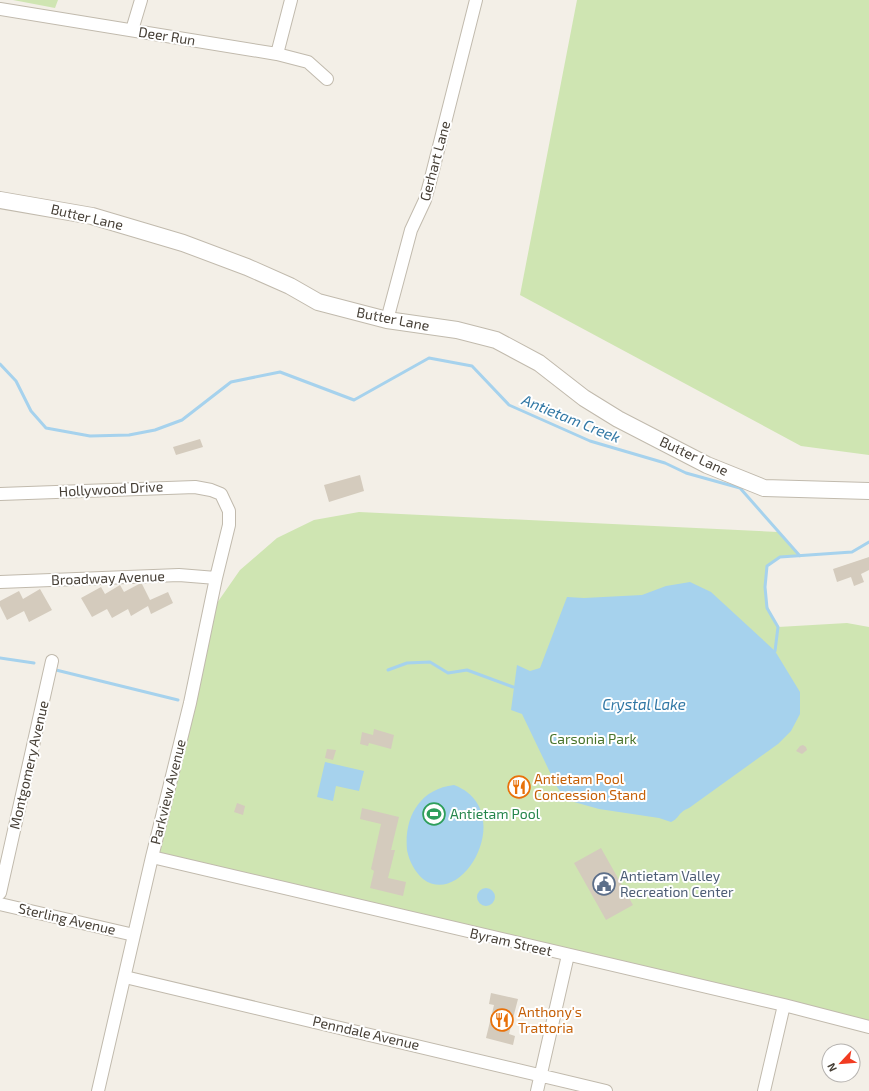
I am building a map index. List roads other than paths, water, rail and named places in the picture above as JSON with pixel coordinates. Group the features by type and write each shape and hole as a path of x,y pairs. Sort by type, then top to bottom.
{"street":[{"path":"132,30 141,0"},
{"path":"277,54 291,0"},
{"name":"Gerhart Lane","path":"387,320 411,230 425,200 476,0"},
{"name":"Deer Run","path":"0,9 277,54 308,62 327,79"},
{"name":"Butter Lane","path":"0,200 92,216 183,243 247,267 290,286 318,302 387,320 457,330 496,340 539,363 584,398 618,419 707,465 764,488 869,491"},
{"name":"Hollywood Drive","path":"0,494 173,486 195,487 211,490 221,494"},
{"name":"Parkview Avenue","path":"98,1091 152,857 190,703 216,578 229,525 229,510 221,494"},
{"name":"Broadway Avenue","path":"0,582 179,575 216,578"},
{"name":"Montgomery Avenue","path":"0,893 52,661"},
{"name":"Byram Street","path":"152,857 784,1005 869,1027"},
{"name":"Sterling Avenue","path":"0,904 134,935"},
{"path":"537,1091 568,955"},
{"name":"Penndale Avenue","path":"125,976 606,1091"},
{"path":"764,1091 784,1005"}],"water":[{"name":"Crystal Lake","path":"690,582 711,592 775,651 800,692 800,714 791,731 778,744 682,812 671,822 659,818 599,809 567,800 557,787 522,714 511,710 517,665 530,671 540,668 567,597 584,598 642,595 666,586"},
{"path":"325,762 364,771 359,791 336,786 333,801 317,797"},
{"path":"454,785 473,797 482,814 483,833 478,853 468,869 454,881 439,885 423,879 413,866 407,850 408,827 411,816 423,799 431,792"},
{"path":"482,888 490,888 495,893 493,904 490,906 482,906 477,901 477,893"}],"waterway":[{"name":"Antietam Creek","path":"0,364 16,381 31,411 46,428 90,436 129,435 155,430 182,420 231,382 280,372 354,400 429,358 472,366 509,405 590,441 665,463 686,473 740,488 800,556"},
{"path":"775,651 778,627 767,608 765,587 767,566 780,557 852,552 869,542"},
{"path":"0,658 34,663"},
{"path":"388,670 407,663 430,662 448,673 467,670 513,687"},
{"path":"56,670 178,700"}],"place":[{"name":"Antietam Pool Concession Stand","path":"519,787"},
{"name":"Antietam Pool","path":"434,814"},
{"name":"Antietam Valley Recreation Center","path":"604,884"},
{"name":"Anthony's Trattoria","path":"502,1020"}],"park label":[{"name":"Carsonia Park","path":"593,739"}]}
